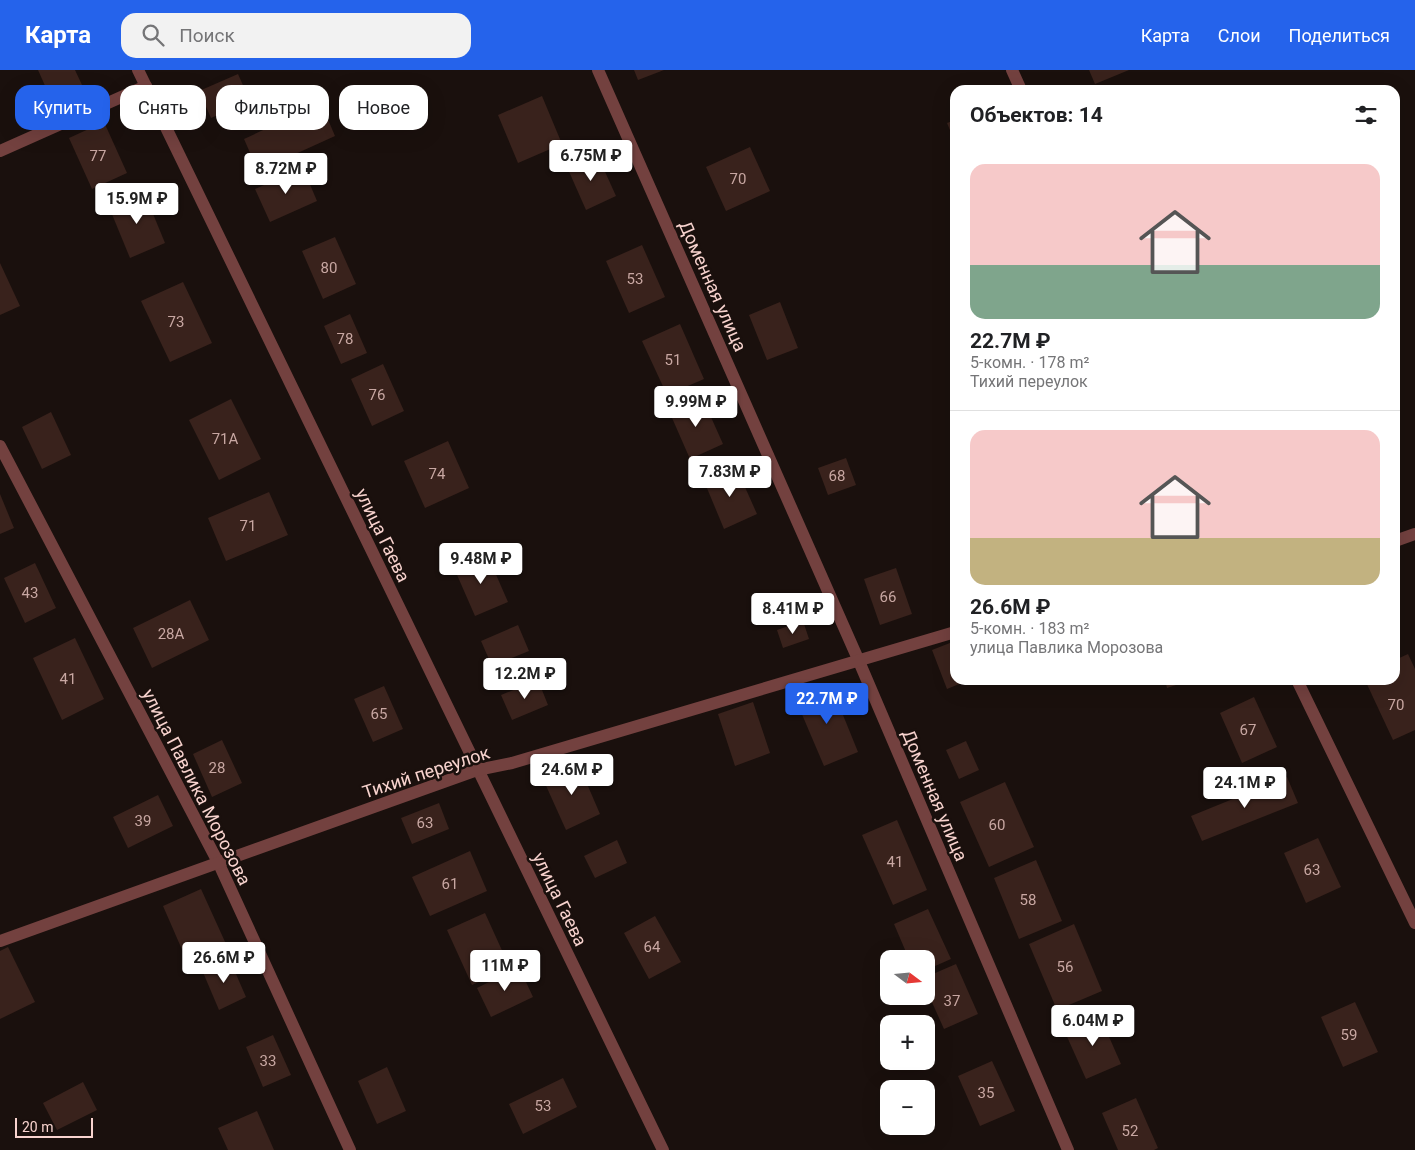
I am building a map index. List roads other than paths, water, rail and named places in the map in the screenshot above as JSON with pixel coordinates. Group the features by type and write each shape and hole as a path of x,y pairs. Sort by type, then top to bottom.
{"street":[{"name":"улица Гаева","path":"138,70 146,85"},
{"name":"Доменная улица","path":"598,70 858,659 1068,1150"},
{"path":"1012,70 1019,85"},
{"path":"0,151 120,98"},
{"name":"улица Гаева","path":"167,130 663,1150"},
{"name":"улица Павлика Морозова","path":"0,446 219,864 350,1150"},
{"path":"1400,539 1415,534"},
{"name":"Тихий переулок","path":"0,941 477,770 512,763 858,659 950,633"},
{"path":"1299,685 1415,924"}]}
